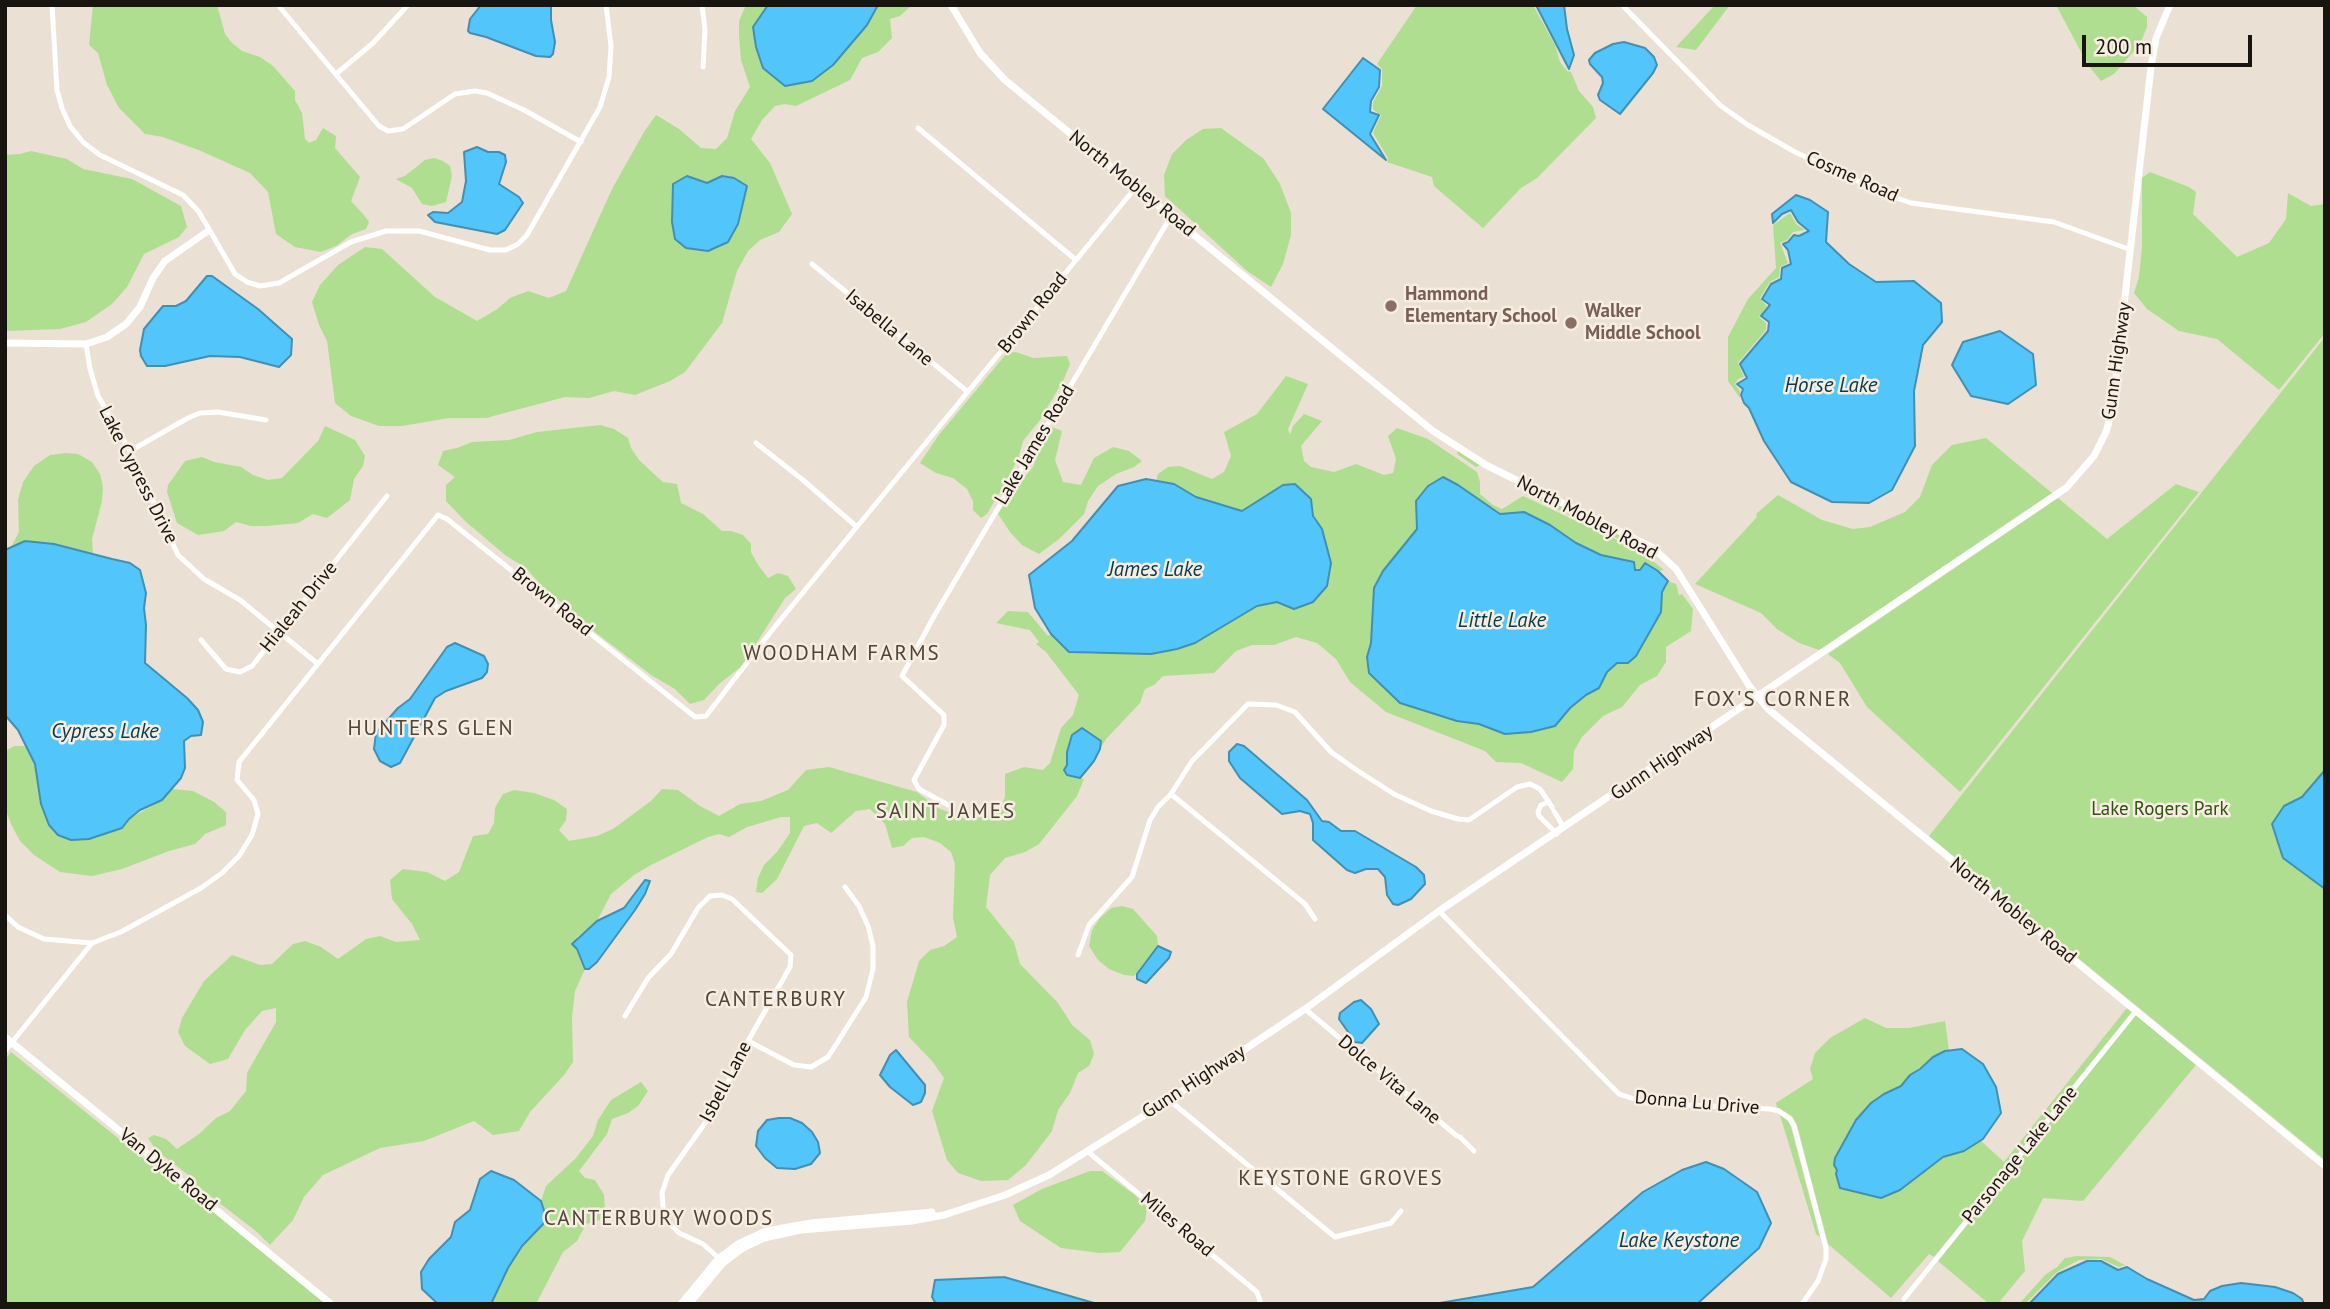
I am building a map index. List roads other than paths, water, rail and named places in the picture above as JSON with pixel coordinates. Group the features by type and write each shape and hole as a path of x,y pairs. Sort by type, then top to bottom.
{"main road":[{"name":"North Mobley Road","path":"951,5 980,53 1005,79 1433,431 1486,465 1653,548 1676,569 1757,698 2325,1166"},
{"name":"Gunn Highway","path":"681,1304 721,1260 752,1236 779,1227 923,1214 971,1206 1026,1187 1049,1175 1305,1009 1439,911 2062,492 2083,471 2102,442 2112,411 2152,58 2159,29 2170,5"},
{"path":"5,343 86,344 107,337 126,324 140,307 153,278 165,261 208,231"},
{"name":"Van Dyke Road","path":"9,1039 331,1304"},
{"name":"Gunn Highway","path":"689,1304 721,1260"}],"street":[{"path":"52,5 57,90 70,126 83,142 100,155 183,195 199,212 235,274 260,286 279,283 351,242 386,231 419,231 490,250 506,250 518,244 527,235 600,107 610,77 611,46 606,5"},
{"path":"278,5 379,126 388,131 402,129 455,94 475,91 487,93 524,110 581,142"},
{"path":"336,74 373,43 408,5"},
{"path":"702,5 705,30 703,67"},
{"name":"Cosme Road","path":"1622,5 1721,106 1795,152 1911,203 2054,222 2131,250"},
{"path":"918,128 1076,260"},
{"name":"Brown Road","path":"5,1051 9,1039 92,943 121,932 201,888 239,856 252,835 258,814 254,800 237,780 239,762 438,515 447,519 695,717 706,716 773,629 1136,187"},
{"name":"Lake James Road","path":"948,805 919,789 914,780 944,725 944,715 902,676 1171,216"},
{"name":"Isabella Lane","path":"812,264 968,392"},
{"name":"Lake Cypress Drive","path":"86,344 90,369 99,396 130,451 178,555 204,579 240,600 318,664"},
{"path":"130,451 200,413 218,412 266,421"},
{"path":"756,443 857,527"},
{"name":"Hialeah Drive","path":"201,640 226,669 240,672 252,666 387,496"},
{"path":"1078,955 1089,925 1132,877 1150,820 1158,807 1171,794 1192,761 1248,704 1276,705 1295,712 1331,752 1354,769 1394,794 1431,811 1469,820 1517,787 1530,784 1540,789 1564,828"},
{"path":"1171,794 1306,904 1315,919"},
{"path":"1552,807 1541,805 1538,812 1557,834"},
{"path":"748,1041 794,1065 811,1067 828,1057 866,997 873,968 873,946 859,906 845,887"},
{"name":"Isbell Lane","path":"625,1016 648,978 671,954 698,908 710,896 722,895 732,899 791,955 790,967 748,1041 715,1109 668,1175 662,1193 668,1222 679,1233 704,1244 721,1260"},
{"name":"Donna Lu Drive","path":"1439,911 1619,1094 1646,1102 1770,1109 1779,1111 1790,1119 1826,1248 1826,1259 1818,1281 1802,1304"},
{"path":"5,915 18,927 44,939 92,943"},
{"name":"Dolce Vita Lane","path":"1305,1009 1474,1150"},
{"name":"Parsonage Lake Lane","path":"1904,1299 2136,1011"},
{"path":"1168,1100 1335,1237 1391,1223 1401,1211"},
{"name":"Miles Road","path":"1087,1151 1257,1292 1261,1304"}],"water":[{"path":"481,5 551,5 555,42 553,54 550,57 536,56 470,33 470,19"},
{"path":"768,5 878,5 867,25 833,65 812,81 785,86 763,68 756,47 753,27"},
{"path":"1536,5 1564,5 1574,55 1569,69"},
{"path":"1624,42 1645,48 1654,57 1657,65 1620,114 1600,100 1598,95 1603,83 1602,77 1589,60 1595,53"},
{"path":"1363,58 1380,70 1379,87 1371,101 1370,112 1379,115 1370,134 1386,160 1323,109"},
{"path":"477,147 505,155 506,162 499,184 519,197 523,203 505,230 497,234 435,222 428,215 433,212 448,213 462,202 466,181 464,152"},
{"path":"687,176 707,183 722,176 734,178 747,186 738,224 728,242 708,251 686,248 675,239 672,222 673,184"},
{"name":"Horse Lake","path":"1796,195 1810,200 1828,212 1826,242 1849,264 1876,282 1914,281 1941,303 1942,322 1923,345 1914,391 1915,446 1892,490 1869,503 1832,502 1791,482 1764,441 1744,403 1741,395 1743,389 1737,384 1747,378 1740,364 1768,331 1769,322 1761,316 1770,305 1762,299 1771,284 1781,279 1782,268 1791,264 1788,250 1783,244 1794,235 1799,236 1809,231 1798,222 1791,210 1773,223 1772,214"},
{"path":"207,276 212,276 258,309 292,339 291,355 279,367 240,357 210,356 165,366 147,366 140,350 144,329 163,306 176,306 186,301"},
{"path":"2000,331 2033,354 2036,385 2008,404 1971,396 1952,365 1963,342"},
{"name":"Little Lake","path":"1443,477 1500,514 1524,512 1601,555 1634,562 1635,570 1640,570 1645,563 1668,581 1662,592 1661,612 1636,656 1628,663 1617,663 1607,672 1599,688 1570,708 1555,726 1531,732 1505,734 1479,724 1457,721 1400,703 1369,673 1367,657 1371,643 1374,588 1383,571 1417,529 1416,501 1428,486"},
{"name":"James Lake","path":"1146,479 1174,484 1196,497 1242,511 1283,485 1295,484 1311,499 1313,516 1322,529 1331,563 1327,586 1313,602 1294,609 1277,602 1257,606 1195,643 1177,649 1151,654 1069,652 1051,634 1035,608 1029,575 1072,541 1118,486"},
{"name":"Cypress Lake","path":"25,541 54,544 130,563 140,570 146,593 145,663 187,698 198,710 203,722 201,735 191,736 184,741 185,768 181,778 162,800 140,810 122,828 89,839 71,840 58,835 49,825 41,804 35,764 18,730 5,715 5,550"},
{"path":"455,643 484,656 488,664 487,672 482,678 446,691 435,698 400,763 391,767 380,761 374,749 376,733 398,708 410,699 447,647"},
{"path":"1082,728 1101,741 1094,761 1080,778 1067,775 1064,770 1072,735"},
{"path":"1237,744 1244,746 1307,800 1322,821 1329,822 1341,831 1355,831 1416,867 1424,875 1425,884 1411,899 1398,905 1393,904 1387,895 1385,877 1378,869 1355,873 1347,870 1313,840 1310,814 1300,811 1282,814 1240,778 1229,761 1229,752"},
{"path":"2325,770 2325,889 2283,858 2272,824 2284,806 2302,797"},
{"path":"645,880 650,881 635,910 597,962 585,969 577,949 572,944 597,921 624,908"},
{"path":"1158,946 1171,952 1169,958 1146,983 1137,979 1137,974"},
{"path":"1361,1000 1371,1009 1379,1024 1362,1043 1355,1042 1339,1019 1340,1013"},
{"path":"1962,1049 1983,1064 1996,1087 2001,1113 1983,1139 1964,1151 1943,1157 1900,1190 1881,1198 1840,1188 1834,1165 1835,1158 1856,1120 1871,1103 1901,1086 1910,1075 1933,1057 1945,1051"},
{"path":"896,1050 925,1085 921,1102 913,1105 890,1087 880,1075 890,1055"},
{"path":"790,1118 802,1123 812,1132 820,1153 811,1164 795,1169 777,1168 756,1146 758,1131 767,1120"},
{"name":"Lake Keystone","path":"1706,1162 1724,1169 1757,1192 1771,1223 1759,1248 1697,1304 1434,1304 1533,1287 1643,1192 1682,1170"},
{"path":"491,1171 514,1180 541,1201 547,1220 522,1246 491,1304 438,1304 422,1289 421,1272 429,1259 451,1237 455,1222 470,1210 480,1179"},
{"path":"2087,1261 2101,1261 2118,1270 2127,1267 2194,1300 2204,1299 2210,1291 2222,1286 2241,1283 2275,1287 2293,1293 2302,1299 2304,1304 2029,1304 2058,1274"},
{"path":"1004,1277 1097,1304 936,1304 932,1297 935,1280"}],"place":[{"name":"Hammond Elementary School","path":"1391,306"},
{"name":"Walker Middle School","path":"1571,323"}],"district":[{"name":"WOODHAM FARMS","path":"842,654"},
{"name":"FOX'S CORNER","path":"1773,700"},
{"name":"HUNTERS GLEN","path":"431,729"},
{"name":"SAINT JAMES","path":"946,812"},
{"name":"CANTERBURY","path":"776,1000"},
{"name":"KEYSTONE GROVES","path":"1341,1179"},
{"name":"CANTERBURY WOODS","path":"659,1219"}],"park label":[{"name":"Lake Rogers Park","path":"2160,810"}]}
